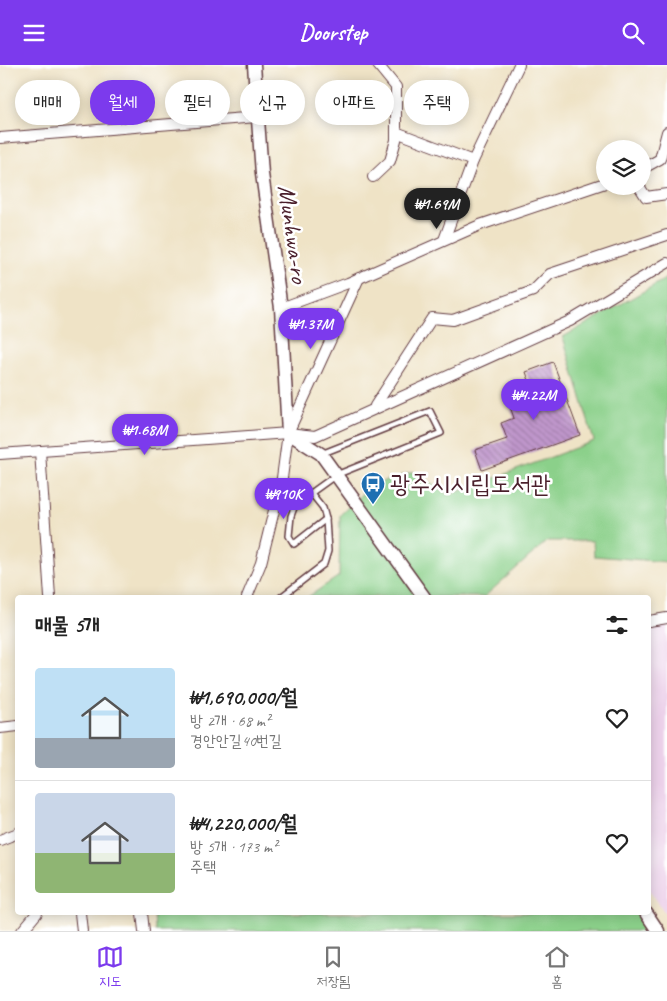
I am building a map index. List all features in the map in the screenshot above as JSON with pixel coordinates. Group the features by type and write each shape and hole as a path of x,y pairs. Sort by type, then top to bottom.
{"street":[{"name":"Munhwa-ro","path":"254,65 255,80"},
{"path":"373,177 390,161 396,140 396,87 378,65"},
{"path":"444,240 473,161 519,65"},
{"path":"0,138 240,118"},
{"name":"Munhwa-ro","path":"259,125 262,174 281,308 288,433"},
{"path":"396,132 473,161"},
{"path":"651,166 664,162 667,132"},
{"path":"281,308 359,278 480,225 596,186"},
{"path":"645,195 646,197 667,194"},
{"path":"375,407 432,318 453,320 533,291 550,274 667,235"},
{"path":"0,454 288,433 315,436 375,407 570,321 667,263"},
{"path":"248,595 261,563 282,478 288,433 359,278"},
{"path":"288,433 321,454 423,595"},
{"path":"40,451 50,595"},
{"path":"651,621 667,618"},
{"path":"0,728 15,726"},
{"path":"0,840 15,834"},
{"path":"22,931 35,915"},
{"path":"80,915 82,931"},
{"path":"142,915 144,931"},
{"path":"647,915 658,931"}],"lane":[{"path":"321,454 430,411 440,433 336,475 295,505 291,516 289,536 294,544 326,519"},
{"path":"284,595 324,564 328,551 326,519 323,509 311,493"}],"shaded area":[{"path":"667,621 667,916 651,892 651,624"}],"green space":[{"path":"667,278 667,562 594,556 593,541 547,541 486,595 311,595 339,576 340,515 371,485 413,472 449,495 594,441 563,337"},
{"path":"154,915 643,915 655,931 155,931"}],"building":[{"path":"553,362 580,435 482,470 475,450 507,439 501,423 514,418 509,404 534,394 526,372"}],"place":[{"name":"광주시시립도서관","path":"373,505"}]}
